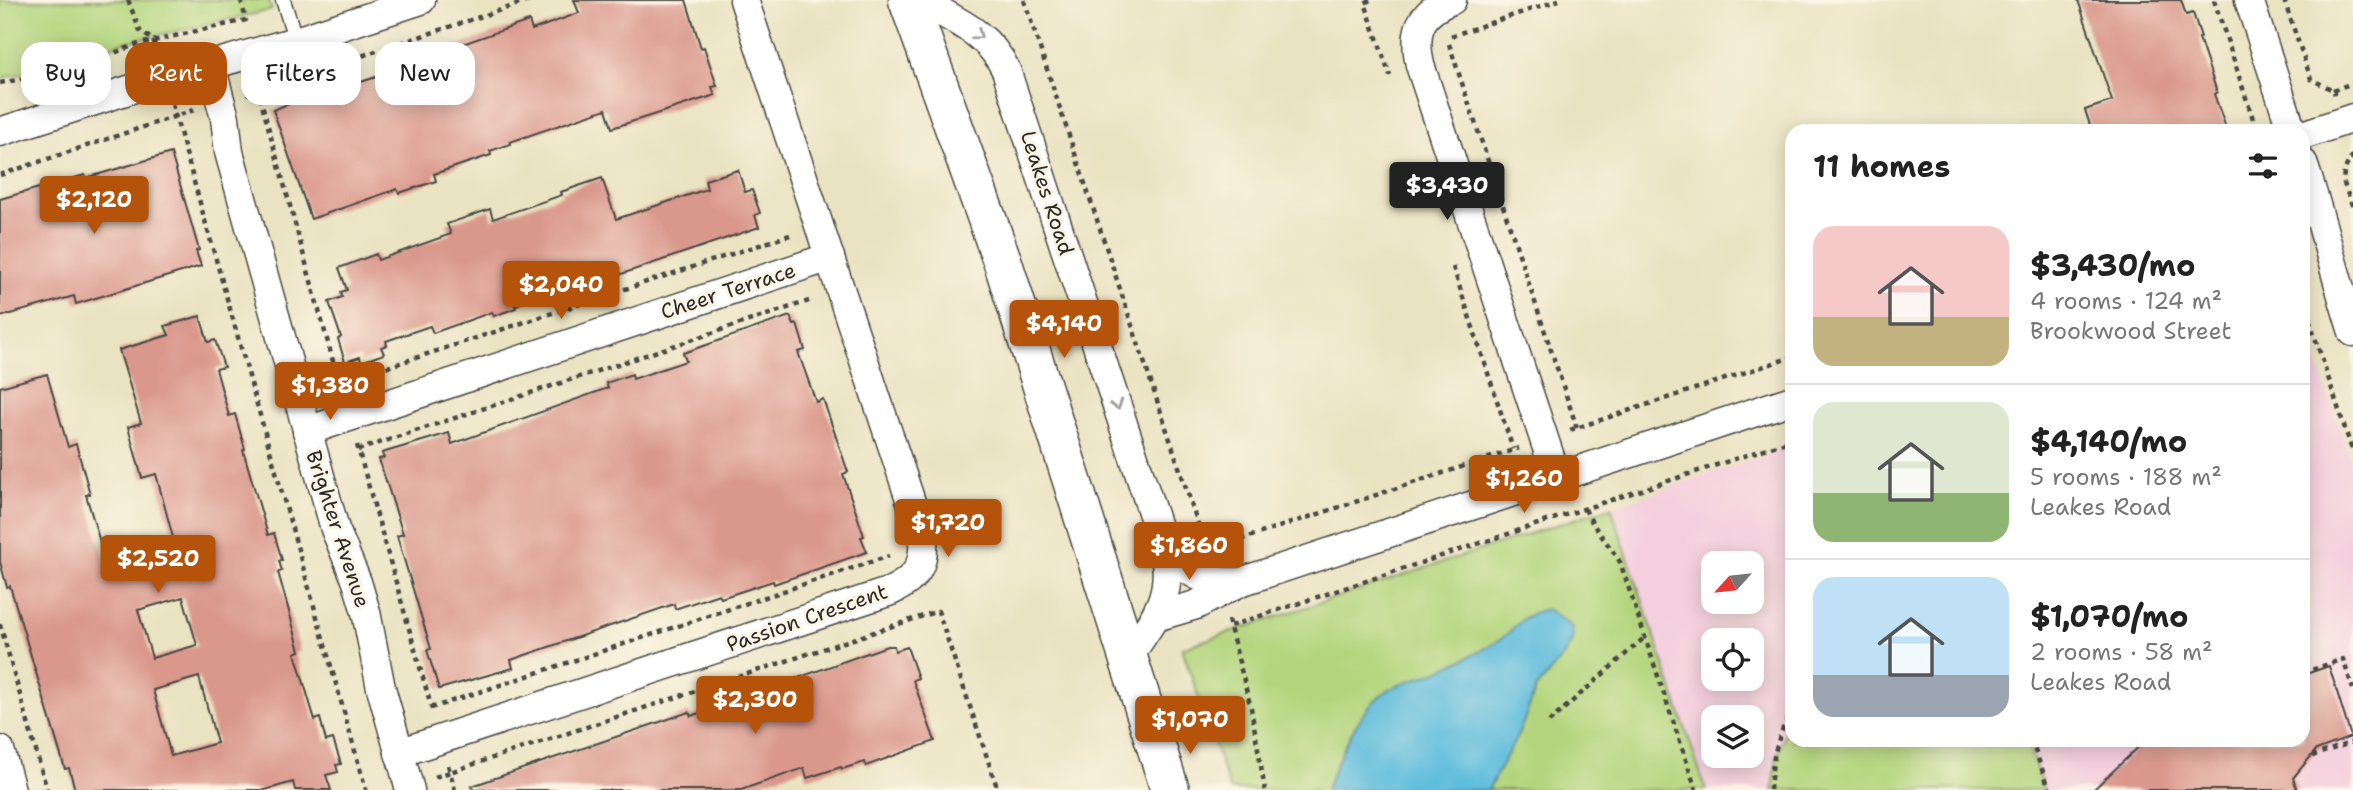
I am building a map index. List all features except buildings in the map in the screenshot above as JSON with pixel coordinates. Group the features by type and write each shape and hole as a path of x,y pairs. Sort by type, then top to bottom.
{"main road":[{"path":"908,0 1003,263 1170,790"}],"street":[{"path":"227,61 421,0"},
{"name":"Passion Crescent","path":"399,753 891,591 908,583 924,555 923,538 744,0"},
{"name":"Leakes Road","path":"919,0 984,38 998,53 1164,548 1168,567 1167,589 1155,617 1127,659"},
{"path":"1452,0 1436,6 1421,22 1417,36 1420,65 1557,478"},
{"path":"2249,0 2290,124"},
{"path":"0,132 125,91"},
{"name":"Brighter Avenue","path":"222,105 229,152 335,529 366,612 381,688 410,790"},
{"path":"2310,133 2349,119"},
{"path":"2312,225 2334,275 2353,332"},
{"name":"Cheer Terrace","path":"307,432 830,257"},
{"path":"1155,617 1196,605 1230,589 1785,402"},
{"path":"1164,548 1190,572 1230,589"},
{"path":"0,750 11,790"}],"lane":[{"path":"283,0 296,41"}],"path":[{"path":"128,0 140,30 153,40"},
{"path":"0,83 70,70 114,51 246,20 241,0"},
{"path":"361,56 531,0"},
{"path":"1024,0 1207,551 1785,359"},
{"path":"1559,0 1446,37 1577,428"},
{"path":"2214,0 2255,124"},
{"path":"2284,0 2311,79 2333,90 2349,119"},
{"path":"2333,90 2353,83"},
{"path":"174,105 366,790"},
{"path":"2353,155 2343,170 2343,177 2353,208"},
{"path":"339,383 790,235"},
{"path":"358,450 811,300"},
{"path":"2310,322 2353,453"},
{"path":"1230,626 1785,442"},
{"path":"1585,509 1597,531 1620,562 1696,790"},
{"path":"1230,589 1230,626 1251,708 1265,790"},
{"path":"450,772 938,611 998,790"},
{"path":"0,624 47,790"},
{"path":"1549,722 1645,636"},
{"path":"2310,671 2343,659 2353,689"},
{"path":"1770,790 1773,760 1785,722"},
{"path":"2312,756 2353,742"},
{"path":"2034,747 2050,790"}],"shaded area":[{"path":"2310,340 2353,469 2353,790 1706,790 1611,507 1785,448 1785,747 2310,747"}],"green space":[{"path":"0,0 269,0 272,10 111,47 111,42 21,42 21,74 0,78"},
{"path":"1611,507 1706,790 1230,790 1182,648"},
{"path":"1785,734 1785,747 2029,747 2044,790 1773,790 1777,755"}],"water":[{"path":"1547,609 1572,627 1573,639 1564,655 1536,689 1519,733 1488,790 1326,790 1350,736 1377,699 1396,686 1436,672 1495,643 1529,615"}]}
